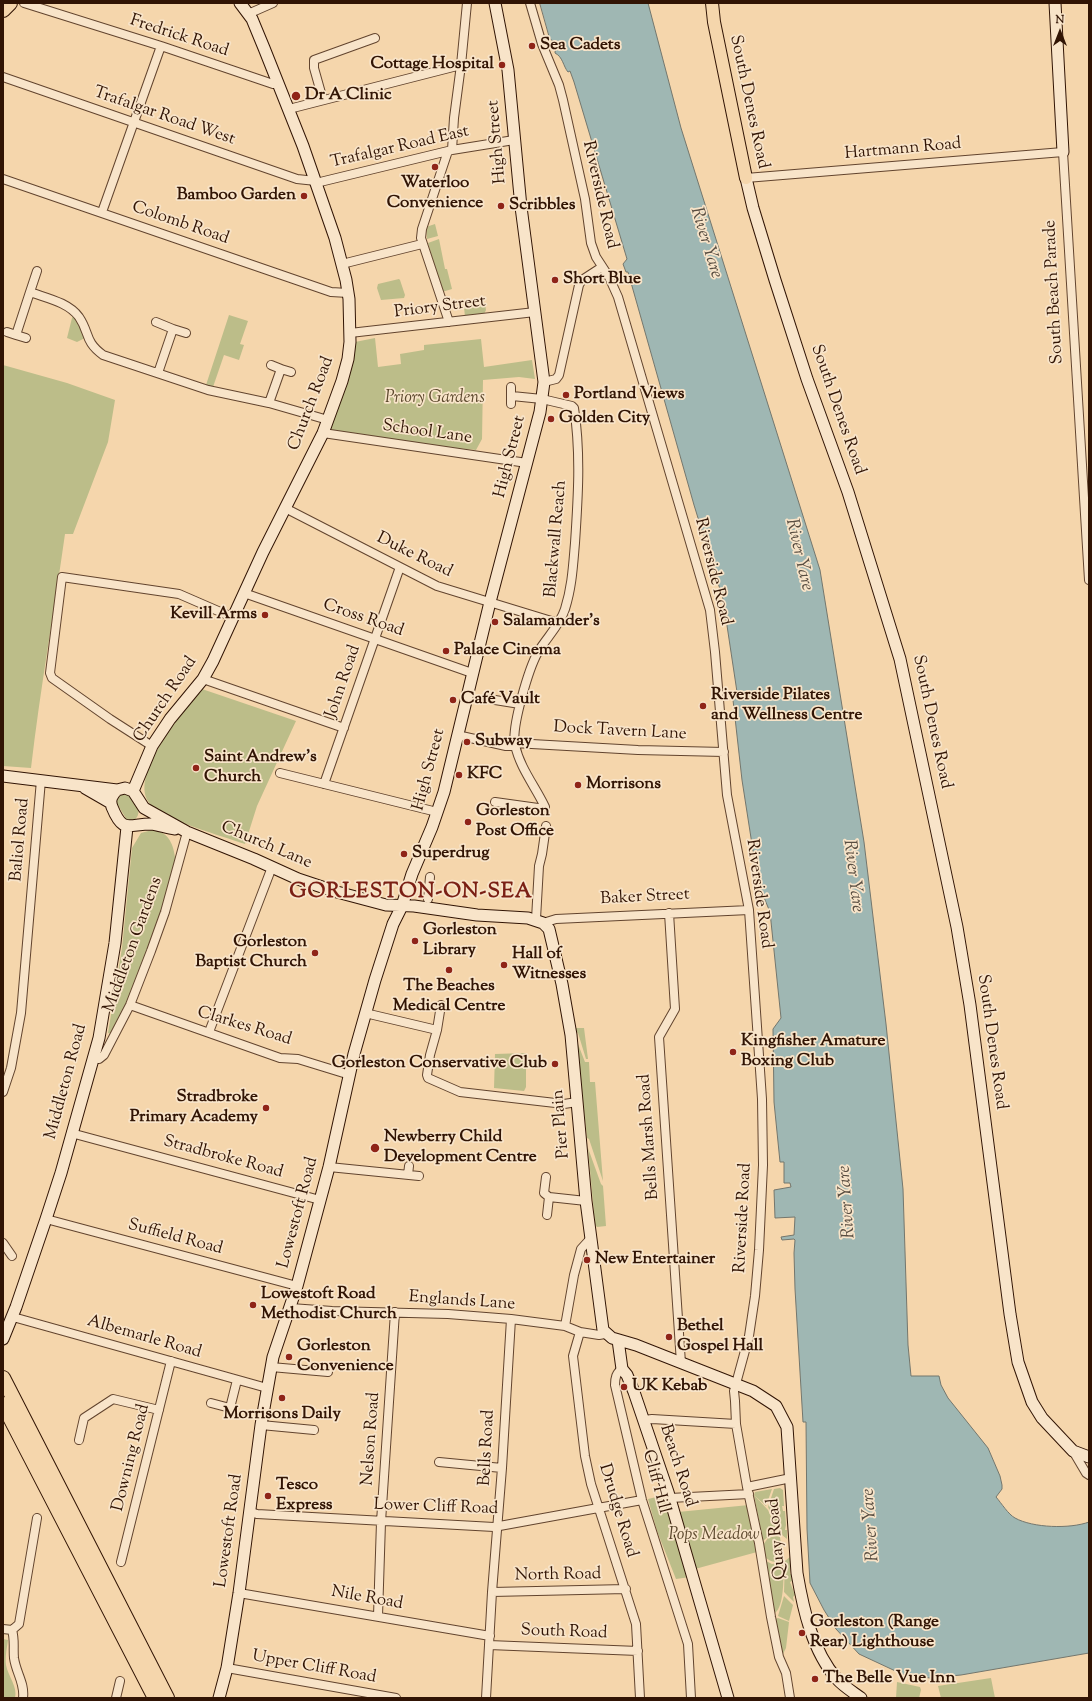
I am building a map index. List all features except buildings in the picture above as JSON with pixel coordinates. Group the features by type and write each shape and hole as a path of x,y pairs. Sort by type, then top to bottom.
{"highway":[{"path":"3,10 10,3"},
{"path":"3,1378 167,1698"},
{"path":"3,1404 155,1698"}],"main road":[{"name":"South Denes Road","path":"712,3 714,22 746,178"}],"street":[{"name":"Fredrick Road","path":"24,3 162,46 273,84 279,84"},
{"name":"Church Road","path":"133,791 152,746 170,720 203,679 285,508 323,433 347,364 350,333 348,294 335,238 289,109 260,36 240,3"},
{"path":"248,14 273,3"},
{"path":"449,322 421,238 422,229 450,151 467,3"},
{"name":"High Street","path":"402,906 412,874 444,792 472,673 527,463 542,399 544,382 521,211 508,70 495,3"},
{"name":"Riverside Road","path":"530,3 542,44 561,91 585,199 590,243 618,297 710,610 716,652 727,795 749,910 759,1049 762,1165 759,1250 750,1336 734,1391 736,1424 759,1543 771,1617 779,1657 786,1673 790,1698"},
{"name":"South Beach Parade","path":"1055,3 1089,580"},
{"path":"323,100 314,68 314,60 375,38"},
{"path":"102,212 162,46"},
{"path":"289,109 461,65"},
{"name":"Trafalgar Road West","path":"3,77 297,179 316,182"},
{"name":"Trafalgar Road East","path":"316,182 450,151 514,140"},
{"name":"Hartmann Road","path":"746,178 1063,152"},
{"name":"South Denes Road","path":"746,178 753,208 807,379 848,492 900,659 957,927 970,1005 1010,1314 1018,1362 1032,1402 1042,1418 1073,1451 1086,1473 1089,1475"},
{"name":"Colomb Road","path":"3,179 331,292 348,294"},
{"path":"346,263 422,244"},
{"path":"544,382 556,379 560,375 579,285 582,280 602,267"},
{"path":"16,334 37,271"},
{"path":"30,292 66,305 73,310 80,318 89,342 103,355 211,391 269,403 328,420"},
{"name":"Priory Street","path":"350,333 535,312"},
{"path":"156,322 186,333"},
{"path":"158,373 173,329"},
{"path":"7,332 26,338"},
{"path":"271,365 291,372"},
{"path":"269,403 281,369"},
{"path":"511,388 512,400 542,399"},
{"name":"Blackwall Reach","path":"495,802 538,808 545,807 522,766 515,744 520,704 531,666 538,652 565,610 571,589 578,507 578,434 574,408 572,406 542,399"},
{"name":"School Lane","path":"323,433 527,463"},
{"name":"Duke Road","path":"285,508 437,586 558,623"},
{"name":"John Road","path":"324,784 400,567"},
{"path":"152,746 110,719 52,678 50,673 62,577 180,594 232,617"},
{"name":"Cross Road","path":"244,593 472,673"},
{"path":"203,679 344,728"},
{"path":"495,700 520,704"},
{"name":"Dock Tavern Lane","path":"457,735 506,746 515,744 638,750 724,752"},
{"path":"280,773 437,812"},
{"path":"3,776 117,790 125,788 133,791"},
{"name":"Baliol Road","path":"3,1092 11,1068 21,1013 41,780"},
{"path":"79,785 111,803"},
{"path":"117,790 112,797 111,803 118,818 132,826 142,821 144,808"},
{"name":"Church Lane","path":"133,791 144,808 187,832 298,879 337,892 386,905 402,906"},
{"name":"Church Lane","path":"132,826 152,824 187,832"},
{"name":"Middleton Road","path":"3,1339 13,1316 61,1173 71,1133 94,1058 115,943 132,826"},
{"path":"539,921 539,866 546,826"},
{"name":"Middleton Gardens","path":"94,1058 99,1059 104,1055 130,1005 165,912 187,832"},
{"path":"209,1032 272,867"},
{"path":"428,899 430,877"},
{"name":"Baker Street","path":"402,906 539,921 749,910"},
{"name":"Lowestoft Road","path":"219,1698 227,1668 239,1593 251,1512 261,1425 273,1357 291,1308 329,1167 365,1013 393,924 402,906"},
{"name":"Bells Marsh Road","path":"670,913 675,1009 659,1037 681,1363"},
{"name":"Pier Plain","path":"539,921 549,929 552,938 571,1035 590,1238 601,1325 605,1334"},
{"name":"Clarkes Road","path":"130,1005 280,1058 298,1059 350,1075"},
{"path":"441,1005 437,1030 430,1055 427,1075 428,1078 460,1092 564,1104 577,1102"},
{"path":"365,1013 437,1030"},
{"name":"Stradbroke Road","path":"71,1133 320,1200"},
{"path":"408,1175 409,1166"},
{"path":"329,1167 420,1176"},
{"path":"546,1177 544,1193 549,1197 586,1201"},
{"path":"547,1215 549,1197"},
{"name":"Suffield Road","path":"46,1219 297,1286"},
{"path":"565,1326 574,1275 581,1249 590,1238"},
{"path":"3,1243 12,1256"},
{"name":"Englands Lane","path":"291,1308 511,1319 565,1326 580,1332 599,1335 605,1334"},
{"name":"Nelson Road","path":"378,1616 381,1522 395,1312"},
{"name":"Albemarle Road","path":"13,1316 267,1388"},
{"name":"Bells Road","path":"486,1698 511,1319"},
{"name":"Drudge Road","path":"580,1332 573,1356 585,1456 591,1484 636,1624 640,1698"},
{"name":"Quay Road","path":"605,1334 736,1384 768,1399 776,1406 787,1426 797,1573 800,1591 810,1628 825,1662 837,1680 861,1698"},
{"name":"Beach Road","path":"618,1340 622,1369 627,1374 670,1498 728,1698"},
{"name":"Downing Road","path":"121,1562 171,1361"},
{"path":"271,1367 328,1372"},
{"name":"Cliff Hill","path":"622,1369 618,1372 615,1379 615,1385 642,1500 688,1644 691,1698"},
{"path":"211,1403 230,1408 237,1380"},
{"path":"79,1440 84,1418 113,1399 159,1410"},
{"path":"644,1420 652,1418 736,1424"},
{"path":"261,1425 314,1430"},
{"name":"South Denes Road","path":"1073,1451 1089,1457"},
{"path":"439,1462 502,1468"},
{"path":"670,1498 748,1490 790,1478"},
{"name":"Lower Cliff Road","path":"251,1512 257,1514 381,1522 498,1526 642,1500"},
{"path":"3,1629 12,1630 19,1624 37,1518"},
{"name":"North Road","path":"492,1592 626,1589"},
{"name":"Nile Road","path":"239,1593 490,1636"},
{"path":"12,1630 15,1644 14,1658 16,1669 23,1683 23,1698"},
{"name":"South Road","path":"489,1645 638,1651"},
{"name":"Upper Cliff Road","path":"227,1668 396,1698"},
{"path":"116,1698 120,1681"}],"green space":[{"path":"435,224 438,236 427,239 426,227"},
{"path":"439,239 445,269 447,269 452,289 442,292 428,243"},
{"path":"399,279 405,295 404,298 381,300 377,288 378,284"},
{"path":"485,304 486,310 484,314 465,317 464,307"},
{"path":"73,314 78,319 85,338 77,342 67,338"},
{"path":"229,315 248,321 240,344 244,345 239,360 224,355 213,387 206,385"},
{"name":"Priory Gardens","path":"375,338 378,367 401,364 400,354 424,350 424,345 481,339 484,367 532,360 535,379 519,377 483,380 482,439 476,450 329,435 355,342"},
{"path":"3,365 67,383 115,400 108,442 73,534 65,534 31,768 3,766"},
{"path":"202,689 296,721 257,806 245,844 195,828 169,817 151,805 145,793 146,778 151,762 160,745 183,712"},
{"path":"121,794 129,794 138,807 138,814 134,820 127,820 116,802"},
{"path":"152,830 162,833 171,842 175,857 174,872 149,949 129,1000 114,1034 108,1033 122,948 132,848 141,833"},
{"path":"576,1028 584,1028 588,1059 586,1059 578,1033 576,1032"},
{"path":"576,1039 585,1062 589,1062 590,1082 595,1082 603,1181 589,1139 587,1138"},
{"path":"526,1053 526,1087 524,1091 494,1088 495,1054"},
{"path":"588,1148 603,1186 606,1226 597,1227 595,1225"},
{"path":"780,1488 783,1490 784,1506 782,1506 783,1511 785,1511 785,1530 787,1530 787,1539 782,1535 768,1507 774,1489"},
{"path":"772,1489 766,1506 754,1495 755,1492"},
{"path":"665,1495 690,1577 676,1579 657,1531 648,1499"},
{"path":"754,1495 768,1510 779,1535 770,1535 763,1541"},
{"name":"Pops Meadow","path":"749,1505 757,1552 695,1569 678,1512"},
{"path":"776,1536 780,1537 783,1559 775,1562 764,1556 763,1545 768,1538"},
{"path":"790,1557 790,1574 792,1581 790,1582 795,1595 793,1597 794,1602 784,1592 785,1561"},
{"path":"766,1561 772,1564 783,1563 782,1598 778,1610 775,1613 773,1612"},
{"path":"784,1596 793,1605 789,1621 778,1616"},
{"path":"778,1618 789,1622 786,1648 782,1656 775,1619"},
{"path":"3,1639 8,1640 6,1665 14,1686 16,1694 15,1698 3,1698"},
{"path":"991,1678 995,1698 941,1698 938,1686"},
{"path":"897,1682 920,1687 921,1690 919,1698 896,1698"}],"water":[{"name":"River Yare","path":"540,3 648,3 681,128 820,570 864,842 886,1024 903,1189 908,1345 911,1376 939,1376 941,1385 948,1398 988,1448 1000,1476 1002,1485 1002,1489 996,1497 1012,1516 1031,1524 1041,1526 1072,1526 1089,1522 1089,1653 961,1675 930,1678 904,1675 859,1654 836,1629 810,1583 807,1529 806,1422 803,1422 795,1289 795,1240 782,1240 781,1237 794,1235 795,1217 775,1218 774,1190 791,1187 790,1183 784,1183 784,1162 780,1162 774,1102 773,1029 781,1018 770,912 758,883 742,780 733,700 737,692 723,599 694,505 628,272 626,272 623,264 627,259 574,82 570,71 568,72 566,70 560,57 555,53 556,43 550,39"}],"place":[{"name":"Sea Cadets","path":"532,46"},
{"name":"Cottage Hospital","path":"502,65"},
{"name":"Dr A Clinic","path":"296,96"},
{"name":"Waterloo Convenience","path":"435,167"},
{"name":"Bamboo Garden","path":"304,196"},
{"name":"Scribbles","path":"501,206"},
{"name":"Short Blue","path":"555,280"},
{"name":"Portland Views","path":"566,395"},
{"name":"Golden City","path":"551,419"},
{"name":"Kevill Arms","path":"265,615"},
{"name":"Salamander's","path":"495,622"},
{"name":"Palace Cinema","path":"446,651"},
{"name":"Café Vault","path":"453,700"},
{"name":"Riverside Pilates and Wellness Centre","path":"703,706"},
{"name":"Subway","path":"467,742"},
{"name":"Saint Andrew's Church","path":"196,768"},
{"name":"KFC","path":"459,775"},
{"name":"Morrisons","path":"578,785"},
{"name":"Gorleston Post Office","path":"468,822"},
{"name":"Superdrug","path":"404,854"},
{"name":"Gorleston Library","path":"415,941"},
{"name":"Gorleston Baptist Church","path":"315,953"},
{"name":"Hall of Witnesses","path":"504,965"},
{"name":"The Beaches Medical Centre","path":"449,970"},
{"name":"Kingfisher Amature Boxing Club","path":"733,1052"},
{"name":"Gorleston Conservative Club","path":"555,1064"},
{"name":"Stradbroke Primary Academy","path":"266,1108"},
{"name":"Newberry Child Development Centre","path":"375,1148"},
{"name":"New Entertainer","path":"587,1260"},
{"name":"Lowestoft Road Methodist Church","path":"253,1305"},
{"name":"Bethel Gospel Hall","path":"669,1337"},
{"name":"Gorleston Convenience","path":"289,1357"},
{"name":"UK Kebab","path":"624,1387"},
{"name":"Morrisons Daily","path":"282,1398"},
{"name":"Tesco Express","path":"268,1496"},
{"name":"Gorleston (Range Rear) Lighthouse","path":"802,1633"},
{"name":"The Belle Vue Inn","path":"815,1679"}],"district":[{"name":"GORLESTON-ON-SEA","path":"411,893"}]}
